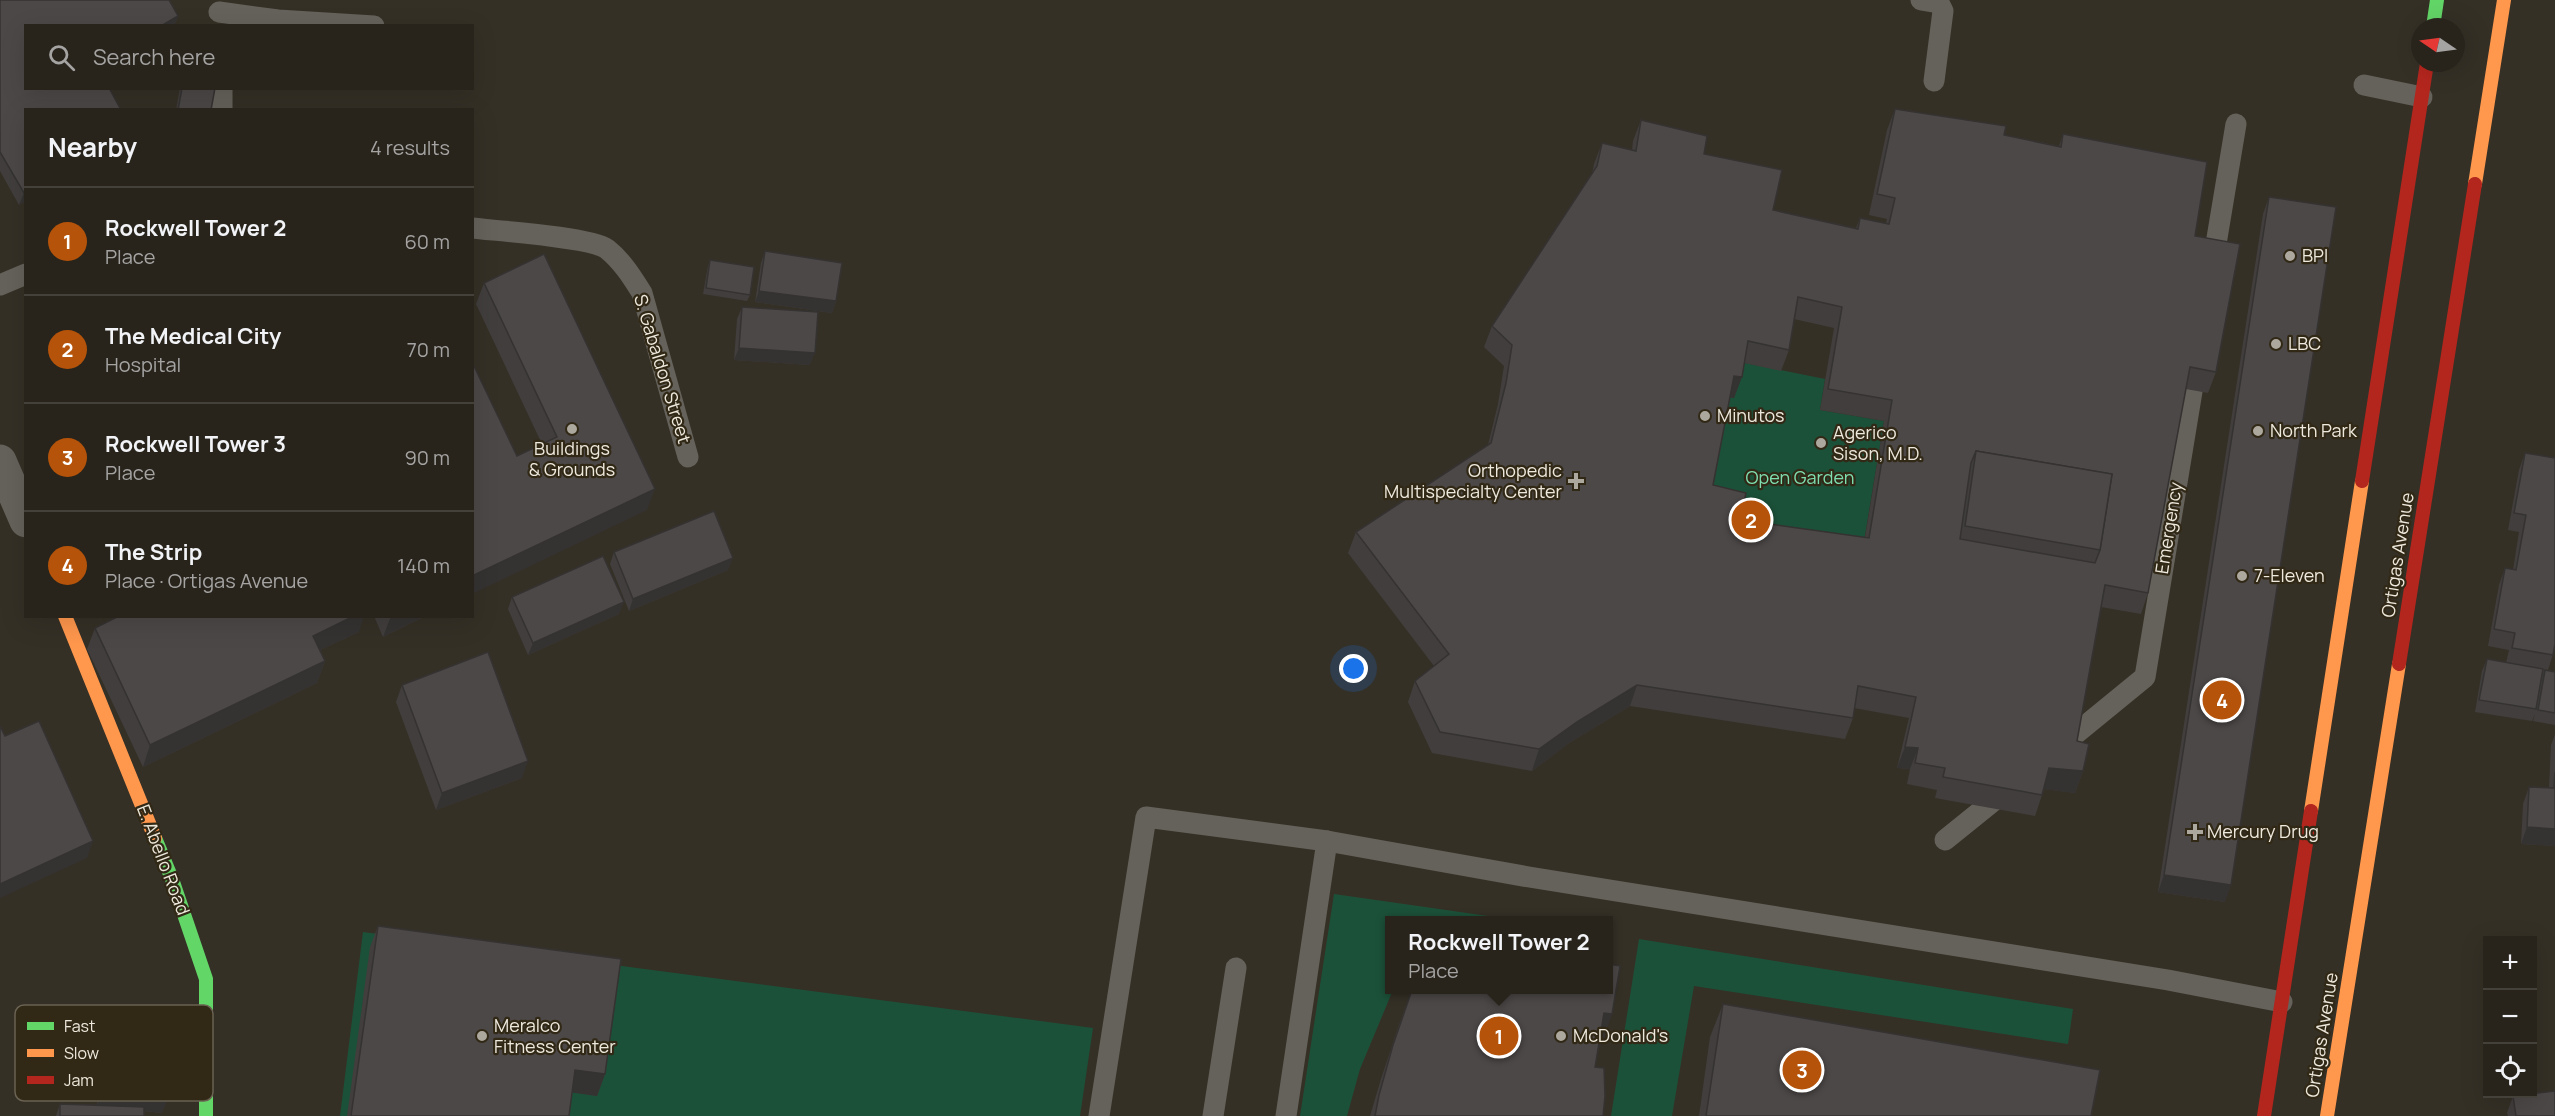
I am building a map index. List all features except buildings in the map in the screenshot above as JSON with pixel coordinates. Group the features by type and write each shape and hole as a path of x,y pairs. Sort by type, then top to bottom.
{"main road":[{"path":"2434,18 2437,0"},
{"name":"Ortigas Avenue","path":"2328,1116 2504,0"},
{"path":"2264,1116 2426,72"},
{"name":"E. Abello Road","path":"66,618 172,879 202,964 206,979 206,1005"}],"street":[{"path":"11,467 24,513"}],"lane":[{"path":"1921,0 1939,3 1943,11 1934,81"},
{"path":"216,13 342,24"},
{"path":"2364,85 2422,96"},
{"path":"222,90 222,108"},
{"path":"2209,289 2236,124"},
{"name":"S. Gabaldon Street","path":"474,228 572,239 605,248 627,270 642,293 688,457"},
{"path":"0,285 24,275"},
{"name":"Emergency","path":"2038,764 2145,677 2201,336"},
{"path":"1945,840 2019,779"},
{"path":"1099,1116 1146,817 1327,841 1529,877 2168,980 2282,1002"},
{"path":"1286,1116 1327,841"},
{"path":"1213,1116 1236,968"}],"green space":[{"name":"Open Garden","path":"1740,362 1825,379 1820,410 1884,421 1861,559 1816,552 1705,506 1726,397 1734,397"},
{"path":"1334,894 1488,916 1385,916 1385,994 1391,994 1360,1069 1347,1116 1300,1116"},
{"path":"363,932 1093,1028 1080,1116 340,1116"},
{"path":"1639,939 2073,1009 2068,1044 1694,986 1672,1116 1611,1116"}],"traffic: fast":[{"path":"2434,18 2437,0"},
{"path":"155,838 172,879 206,979 206,1005"},
{"path":"206,1101 206,1116"}],"traffic: slow":[{"path":"2475,184 2504,0"},
{"path":"2311,811 2362,481"},
{"path":"66,618 155,838"},
{"path":"2327,1116 2399,664"}],"traffic: jam":[{"path":"2362,481 2426,72"},
{"path":"2399,664 2475,184"},
{"path":"2264,1116 2311,811"}],"place":[{"name":"BPI","path":"2290,256"},
{"name":"LBC","path":"2276,344"},
{"name":"Minutos","path":"1705,416"},
{"name":"Buildings & Grounds","path":"572,429"},
{"name":"North Park","path":"2258,431"},
{"name":"Agerico Sison, M.D.","path":"1821,443"},
{"name":"Orthopedic Multispecialty Center","path":"1576,481"},
{"name":"The Medical City","path":"1751,520"},
{"name":"7-Eleven","path":"2242,576"},
{"name":"The Strip","path":"2222,700"},
{"name":"Mercury Drug","path":"2195,832"},
{"name":"Meralco Fitness Center","path":"482,1036"},
{"name":"Rockwell Tower 2","path":"1499,1036"},
{"name":"McDonald's","path":"1561,1036"},
{"name":"Rockwell Tower 3","path":"1802,1070"}]}
